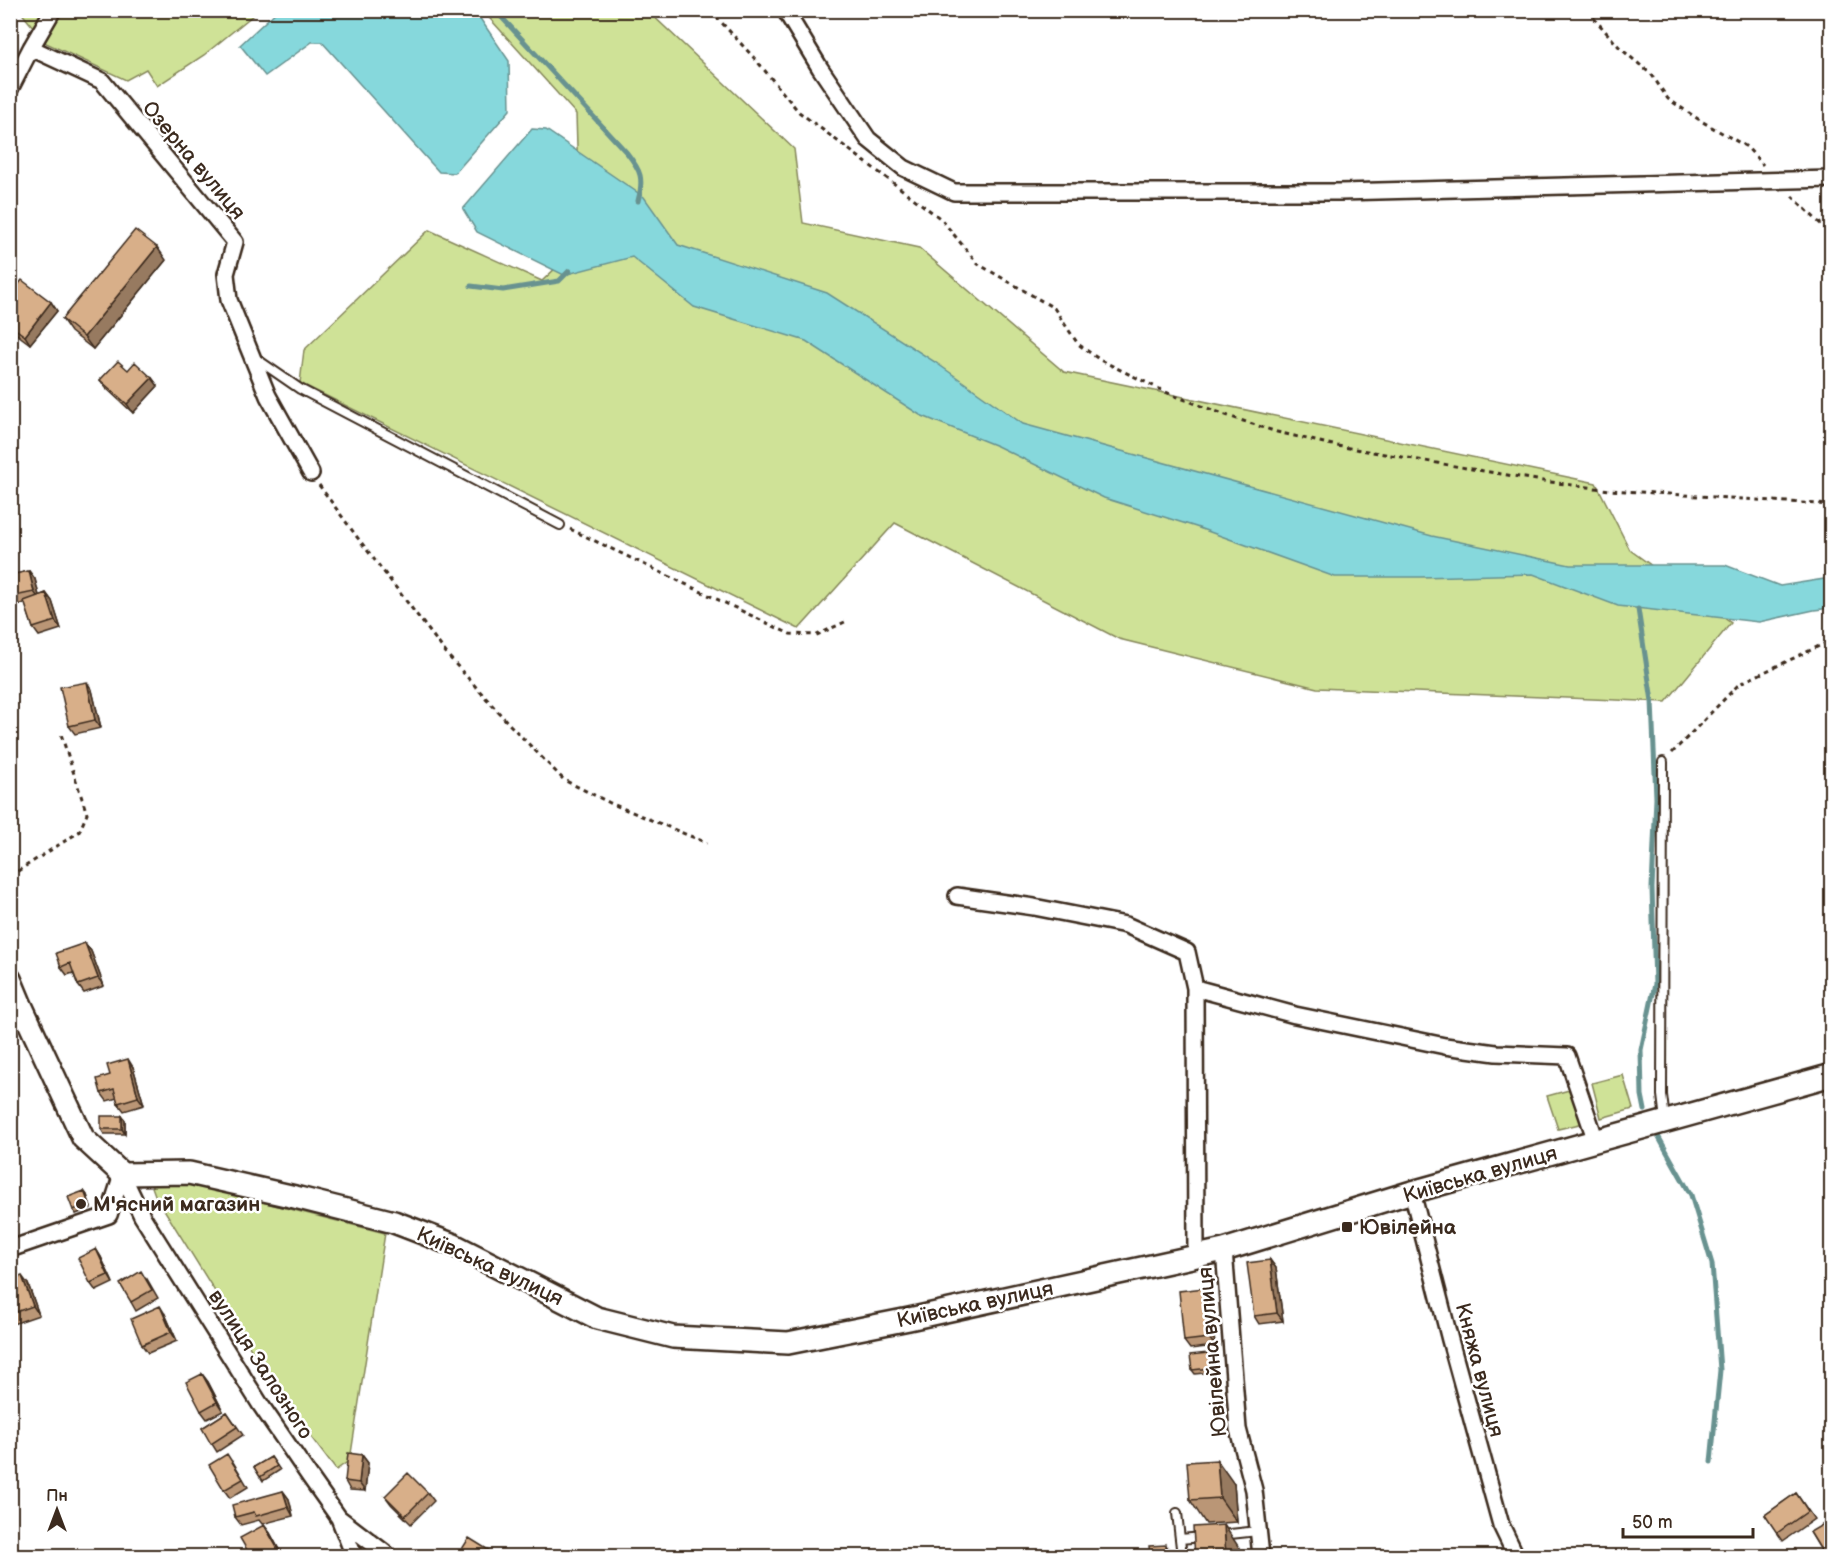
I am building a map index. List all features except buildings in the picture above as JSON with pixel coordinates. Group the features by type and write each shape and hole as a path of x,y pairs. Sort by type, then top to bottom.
{"street":[{"path":"10,89 53,10"},
{"path":"785,10 820,68 868,139 904,168 954,192 1340,192 1832,178"},
{"name":"Озерна вулиця","path":"31,48 102,81 236,242 226,274 229,300 268,396 311,473"},
{"path":"957,896 1034,907 1126,925 1187,952 1195,988 1197,1256"},
{"path":"10,979 83,1138 123,1174 109,1215 10,1248"},
{"path":"1195,988 1295,1015 1445,1046 1496,1053 1567,1056 1596,1141"},
{"name":"Київська вулиця","path":"123,1174 189,1173 394,1222 454,1245 597,1318 673,1337 788,1343 1224,1250 1412,1192 1832,1075"},
{"name":"вулиця Залозного","path":"123,1174 142,1216 260,1404 339,1518 389,1557"},
{"name":"Княжа вулиця","path":"1412,1192 1498,1515 1515,1557"},
{"name":"Ювілейна вулиця","path":"1224,1250 1238,1429 1254,1490 1261,1557"},
{"path":"339,1518 354,1557"}],"lane":[{"path":"252,356 300,389 560,525"},
{"path":"1663,762 1662,1095 1665,1122"},
{"path":"1177,1513 1182,1557"},
{"path":"1180,1539 1258,1531"}],"path":[{"path":"710,10 799,112 941,219 978,264 1054,308 1078,344 1100,360 1170,394 1277,432 1337,446 1543,481 1610,489 1832,505"},
{"path":"1589,10 1620,48 1652,75 1668,99 1747,147 1776,181 1832,235"},
{"path":"311,473 450,658 510,725 564,780 610,803 706,843"},
{"path":"560,525 790,634 817,635 847,621"},
{"path":"1663,762 1739,684 1832,640"},
{"path":"10,876 79,832 87,814 60,731"}],"green space":[{"path":"20,11 258,11 204,55 157,86 146,69 126,80 46,43"},
{"path":"483,11 648,11 794,149 803,223 919,248 1064,372 1596,483 1630,550 1731,623 1666,702 1317,688 1119,639 895,523 799,629 300,383 304,350 429,230 542,281 580,245 576,114"},
{"path":"1623,1075 1633,1109 1601,1118 1592,1083"},
{"path":"1573,1089 1584,1123 1558,1129 1547,1096"},
{"path":"159,1176 385,1233 350,1460 336,1470 280,1396 155,1195 151,1184"}],"water":[{"path":"278,10 475,11 509,61 510,110 455,173 439,172 322,42 312,42 265,76 240,45"},
{"path":"532,129 546,130 644,197 678,245 827,293 935,362 1023,424 1432,536 1570,565 1725,565 1780,586 1831,578 1831,608 1759,622 1618,606 1533,574 1335,577 1196,527 1104,498 997,446 920,415 806,341 694,307 632,257 564,275 477,232 463,209"}],"waterway":[{"path":"495,10 632,159 641,180 638,201"},
{"path":"471,286 503,290 559,281 569,271"},
{"path":"1638,609 1652,701 1656,798 1652,888 1655,984 1641,1050 1642,1095 1645,1110"},
{"path":"1658,1136 1691,1195 1712,1264 1720,1370 1711,1462"}],"place":[{"name":"М'ясний магазин","path":"81,1204"},
{"name":"Ювілейна","path":"1347,1227"}]}
